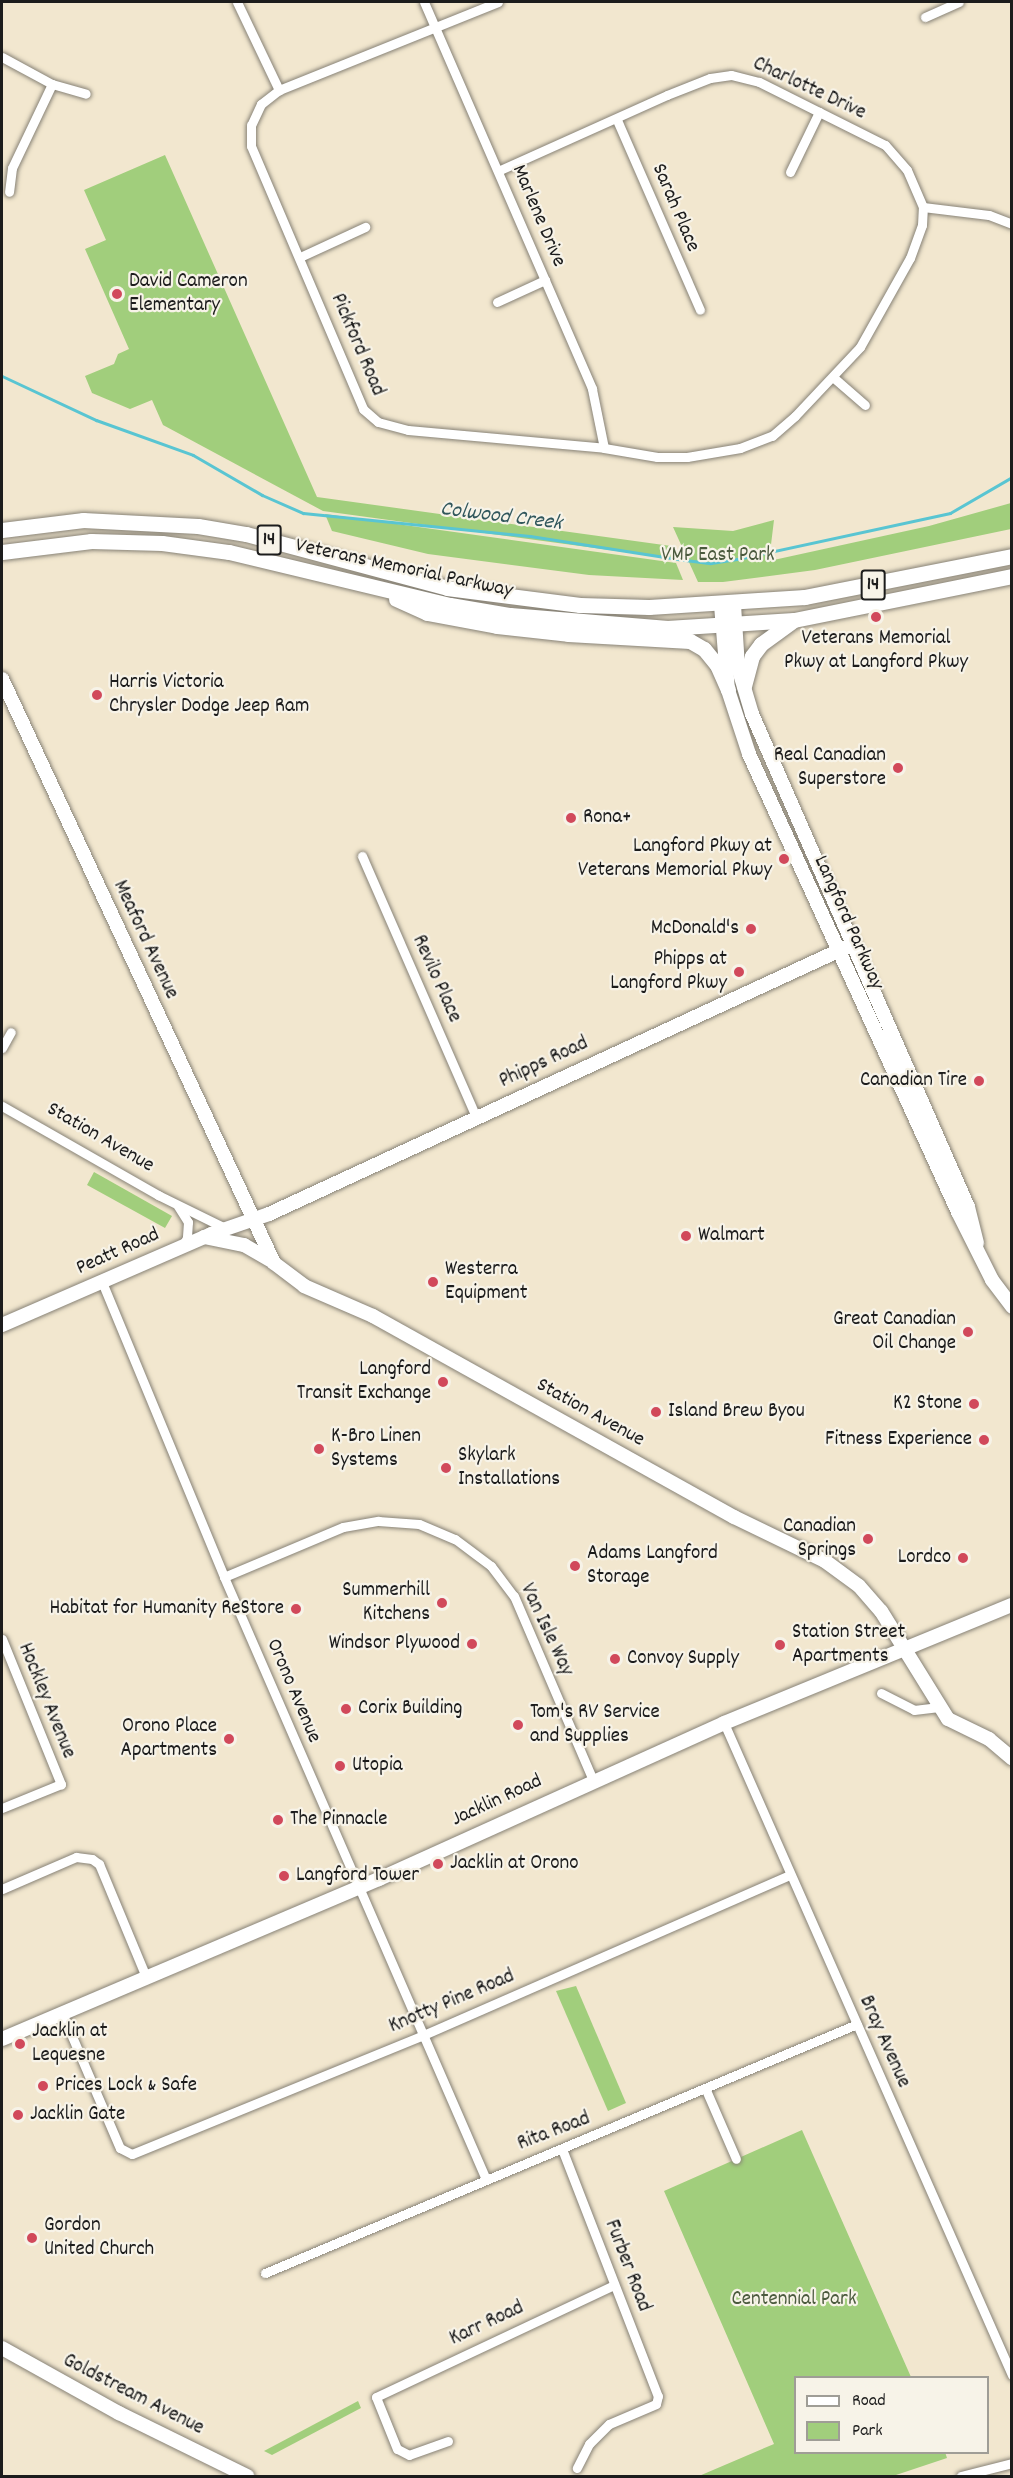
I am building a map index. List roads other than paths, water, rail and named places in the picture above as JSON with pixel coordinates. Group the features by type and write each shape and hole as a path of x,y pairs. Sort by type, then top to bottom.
{"main road":[{"name":"Veterans Memorial Parkway","path":"2,530 35,524 134,520 198,526 246,534 447,588 506,597 591,605 727,605 863,588 1011,556"},
{"path":"2,522 35,524"},
{"name":"Veterans Memorial Parkway","path":"2,552 91,541 162,543 229,552 510,615 667,628 729,626 794,620 1011,576"},
{"path":"364,584 427,613 497,626 568,634 690,641 704,649 717,665 728,690"},
{"name":"Langford Parkway","path":"727,605 728,690 749,754 836,951 958,1212 977,1245 992,1280 1011,1307"},
{"path":"744,686 752,656 761,644 794,620"},
{"name":"Langford Parkway","path":"729,626 744,686 762,740 968,1207 976,1228 977,1245"},
{"name":"Meaford Avenue","path":"2,679 252,1219"},
{"name":"Phipps Road","path":"252,1219 853,944"},
{"name":"Peatt Road","path":"2,1325 182,1246 252,1219"},
{"name":"Station Avenue","path":"252,1219 274,1263 311,1290 373,1316 734,1517 825,1561 859,1586 882,1611 937,1707"},
{"path":"204,1237 244,1245 274,1263"},
{"name":"Jacklin Road","path":"2,2039 358,1887 724,1723 1011,1605"},
{"path":"937,1707 948,1719 989,1739 1011,1758"},
{"name":"Goldstream Avenue","path":"2,2348 119,2413 247,2476"}],"street":[{"path":"237,2 279,90"},
{"name":"Marlene Drive","path":"424,2 500,170 592,389 604,448"},
{"name":"Pickford Road","path":"498,2 279,90 261,104 251,125 251,146 363,409 378,422 408,430 604,448 657,457 687,457 740,448 772,435 834,378 860,347 910,258 922,225 923,207"},
{"path":"926,17 959,2"},
{"path":"2,57 52,84 87,93"},
{"name":"Charlotte Drive","path":"500,170 710,78 731,75 759,82 885,145 907,170 923,207"},
{"path":"9,192 12,168 52,84"},
{"path":"790,172 819,112"},
{"name":"Sarah Place","path":"617,120 700,310"},
{"path":"923,207 989,215 1011,224"},
{"path":"300,257 365,227"},
{"path":"497,302 545,280"},
{"path":"834,378 865,405"},
{"name":"Revilo Place","path":"362,856 476,1117"},
{"path":"2,1048 10,1032"},
{"name":"Station Avenue","path":"2,1106 178,1206 225,1228"},
{"path":"178,1206 188,1222 187,1238 182,1246"},
{"name":"Orono Avenue","path":"102,1282 224,1577 421,2036 485,2177"},
{"name":"Van Isle Way","path":"224,1577 343,1527 378,1521 419,1524 455,1539 491,1566 513,1596 593,1780"},
{"name":"Hockley Avenue","path":"2,1639 61,1784 2,1808"},
{"path":"881,1693 914,1710 937,1707"},
{"name":"Bray Avenue","path":"724,1723 1011,2375"},
{"path":"2,1888 82,1856 99,1864 146,1977"},
{"name":"Knotty Pine Road","path":"62,2013 125,2153 140,2152 421,2036 790,1875"},
{"name":"Rita Road","path":"264,2273 485,2177 562,2149 706,2090 857,2024"},
{"path":"706,2090 736,2159"},
{"name":"Furber Road","path":"562,2149 658,2396 656,2404 609,2424 589,2444 578,2468"},
{"name":"Karr Road","path":"448,2441 409,2455 397,2449 376,2397 614,2285"},
{"path":"961,2476 1011,2463"}],"waterway":[{"name":"Colwood Creek","path":"2,376 96,420 193,455 262,495 303,513 530,536 711,563 950,513 1012,477"}],"place":[{"name":"David Cameron Elementary","path":"117,294"},
{"name":"Veterans Memorial Pkwy at Langford Pkwy","path":"876,617"},
{"name":"Harris Victoria Chrysler Dodge Jeep Ram","path":"97,695"},
{"name":"Real Canadian Superstore","path":"898,768"},
{"name":"Rona+","path":"571,818"},
{"name":"Langford Pkwy at Veterans Memorial Pkwy","path":"784,859"},
{"name":"McDonald's","path":"751,929"},
{"name":"Phipps at Langford Pkwy","path":"739,972"},
{"name":"Canadian Tire","path":"979,1081"},
{"name":"Walmart","path":"686,1236"},
{"name":"Westerra Equipment","path":"433,1282"},
{"name":"Great Canadian Oil Change","path":"968,1332"},
{"name":"Langford Transit Exchange","path":"443,1382"},
{"name":"K2 Stone","path":"974,1404"},
{"name":"Island Brew Byou","path":"656,1412"},
{"name":"Fitness Experience","path":"984,1440"},
{"name":"K-Bro Linen Systems","path":"319,1449"},
{"name":"Skylark Installations","path":"446,1468"},
{"name":"Canadian Springs","path":"868,1539"},
{"name":"Lordco","path":"963,1558"},
{"name":"Adams Langford Storage","path":"575,1566"},
{"name":"Summerhill Kitchens","path":"442,1603"},
{"name":"Habitat for Humanity ReStore","path":"296,1609"},
{"name":"Windsor Plywood","path":"472,1644"},
{"name":"Station Street Apartments","path":"780,1645"},
{"name":"Convoy Supply","path":"615,1659"},
{"name":"Corix Building","path":"346,1709"},
{"name":"Tom's RV Service and Supplies","path":"518,1725"},
{"name":"Orono Place Apartments","path":"229,1739"},
{"name":"Utopia","path":"340,1766"},
{"name":"The Pinnacle","path":"278,1820"},
{"name":"Jacklin at Orono","path":"438,1864"},
{"name":"Langford Tower","path":"284,1876"},
{"name":"Jacklin at Lequesne","path":"20,2044"},
{"name":"Prices Lock & Safe","path":"43,2086"},
{"name":"Jacklin Gate","path":"18,2115"},
{"name":"Gordon United Church","path":"32,2238"}],"park label":[{"name":"VMP East Park","path":"718,556"},
{"name":"Centennial Park","path":"794,2300"}]}
